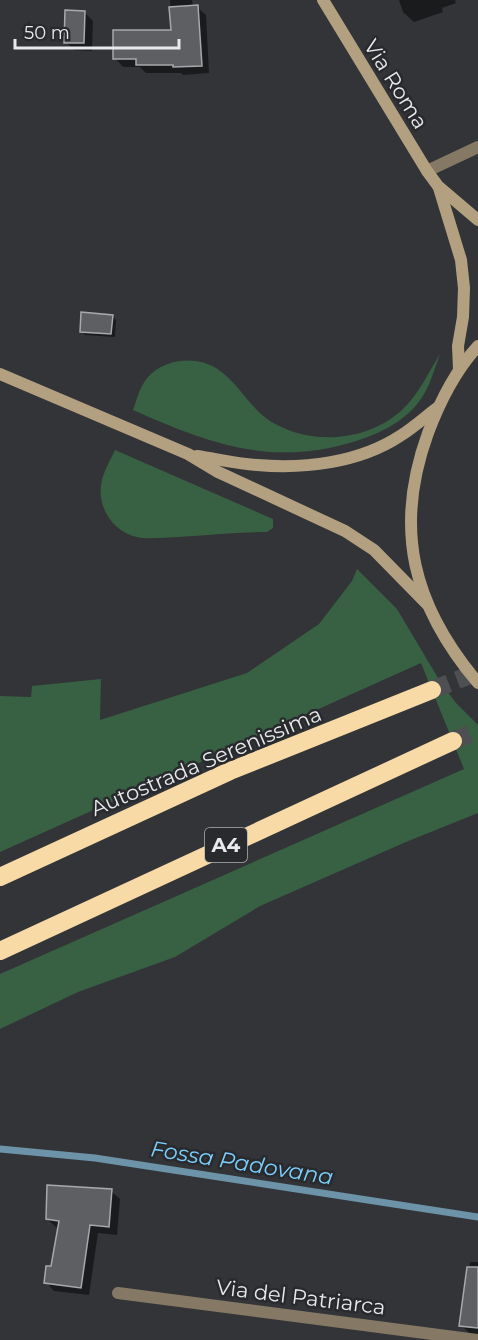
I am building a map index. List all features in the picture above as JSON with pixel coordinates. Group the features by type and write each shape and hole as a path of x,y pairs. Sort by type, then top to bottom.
{"highway":[{"name":"Autostrada Serenissima","path":"0,877 230,771 432,690"},
{"name":"A4","path":"0,951 453,741"}],"main road":[{"name":"Via Roma","path":"323,0 438,186"},
{"path":"438,186 478,220"},
{"path":"438,186 461,260 464,288 463,317 458,345 459,369"},
{"path":"478,346 459,369 438,407 417,470 411,505 413,557 416,573 428,605 453,650 478,683"},
{"path":"0,374 188,454 228,477 345,531 374,550 428,605"},
{"path":"188,454 257,465 302,466 327,463 376,449 399,437 438,407"}],"street":[{"path":"427,171 478,147"},
{"name":"Via del Patriarca","path":"118,1293 478,1340"}],"green space":[{"path":"440,354 425,392 404,417 371,435 323,449 266,452 240,448 187,432 133,410 143,384 155,371 172,362 192,361 211,365 219,370 263,415 286,429 320,437 355,434 388,421 402,410 418,390"},
{"path":"115,450 273,519 273,528 267,532 158,538 142,538 128,534 109,518 102,502 102,480"},
{"path":"357,569 397,609 441,683 456,703 478,725 478,813 260,906 175,957 78,992 0,1029 0,974 464,769 421,663 0,852 0,696 31,697 32,686 101,679 100,720 247,673 319,624 352,581"}],"building":[{"path":"198,5 202,66 136,65 136,59 113,59 113,30 171,30 169,7"},
{"path":"65,10 85,11 84,43 64,43"},
{"path":"81,312 113,315 111,334 80,332"},
{"path":"47,1185 112,1189 109,1227 90,1225 81,1288 44,1283 46,1266 51,1266 59,1221 46,1219"},
{"path":"467,1267 478,1267 478,1328 459,1326"}],"waterway":[{"name":"Fossa Padovana","path":"0,1149 95,1158 478,1217"}],"tunnel":[{"path":"432,690 478,672"},
{"path":"453,741 478,730"}]}
